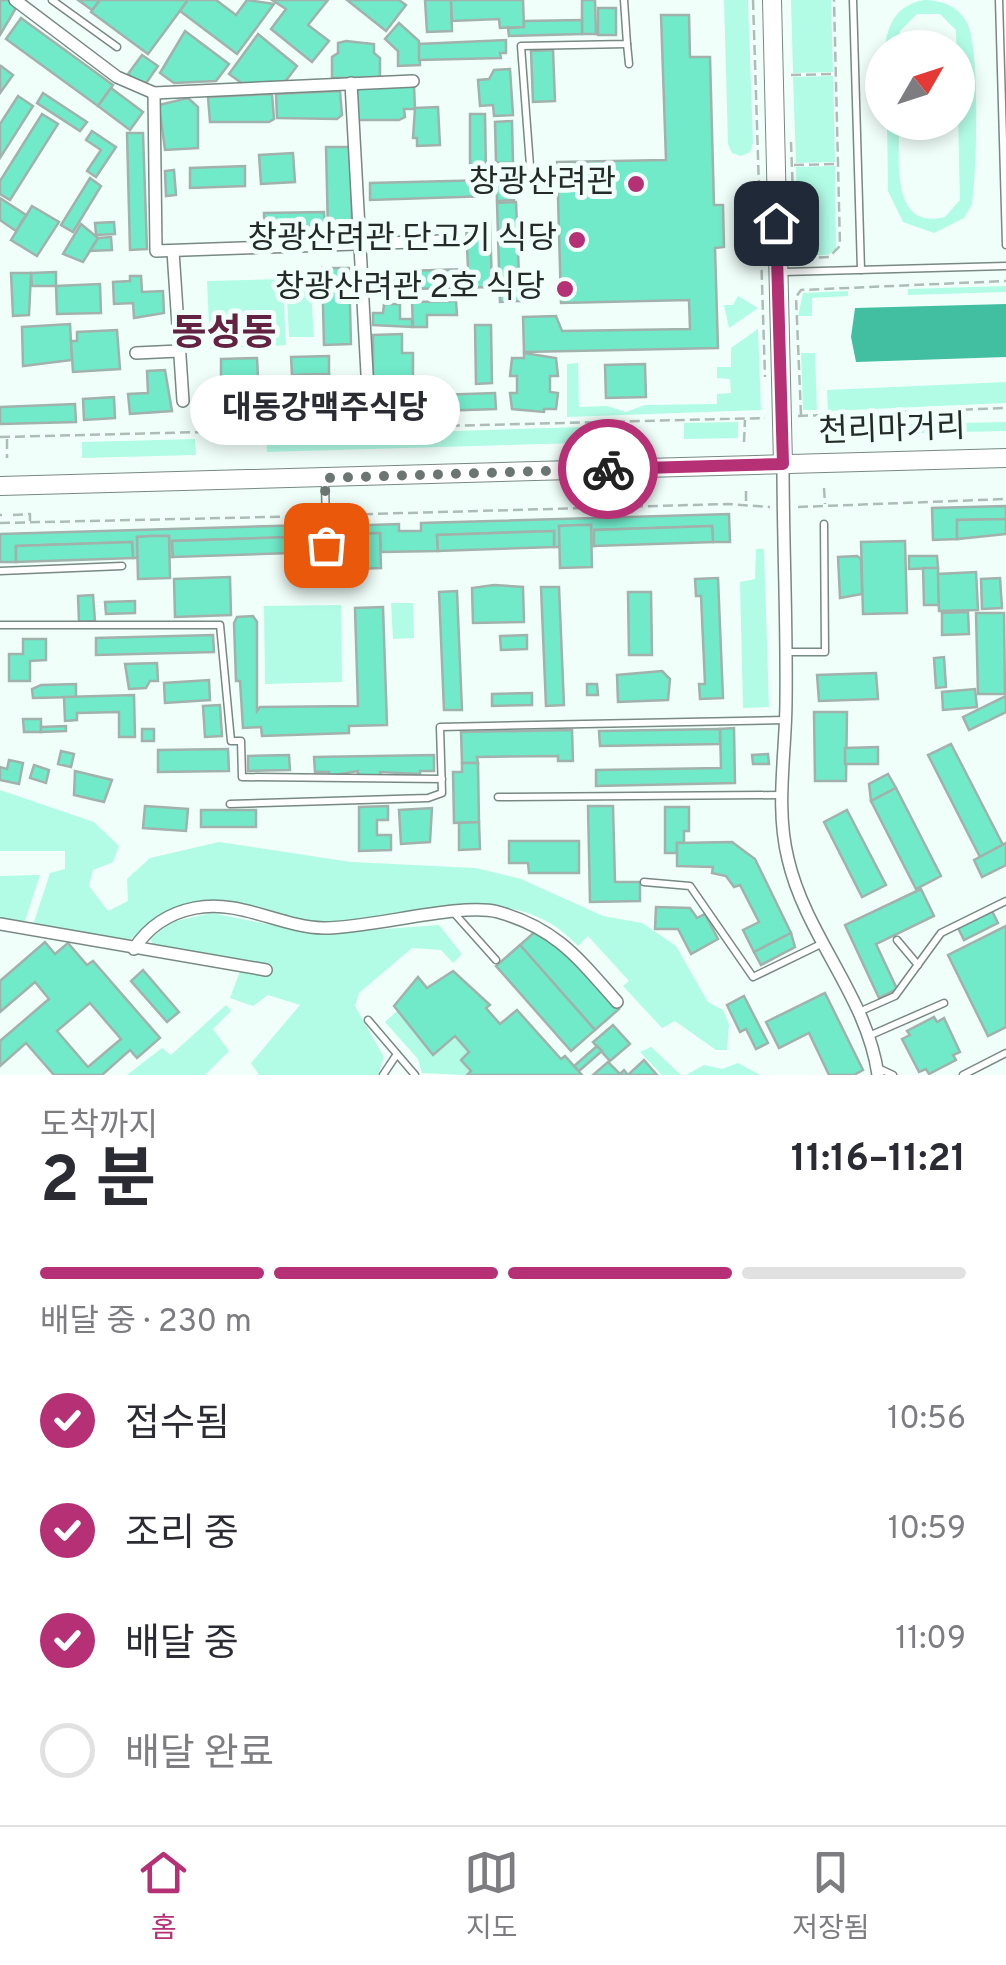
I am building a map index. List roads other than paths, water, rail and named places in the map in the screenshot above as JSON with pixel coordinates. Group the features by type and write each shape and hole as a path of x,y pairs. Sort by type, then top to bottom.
{"main road":[{"path":"772,0 783,464"},
{"name":"천리마거리","path":"0,486 1006,458"}],"street":[{"path":"15,0 116,76 154,92 413,81"},
{"path":"351,83 363,244 368,392"},
{"path":"154,92 156,252 443,241"},
{"path":"173,251 182,401"},
{"path":"136,352 180,351"},
{"path":"783,464 787,652 781,796 788,860 822,944 872,1035 878,1072"},
{"path":"134,950 144,934 167,917 197,907 229,908 329,928 494,910 558,936 617,1002"},
{"path":"0,924 266,970"}],"lane":[{"path":"52,0 117,47"},
{"path":"624,0 629,64"},
{"path":"853,0 861,270"},
{"path":"998,0 1006,245"},
{"path":"531,179 521,46 627,44"},
{"path":"777,272 1006,266"},
{"path":"325,478 327,575"},
{"path":"787,652 825,652 824,524"},
{"path":"0,571 122,566"},
{"path":"0,625 220,625 230,741 241,741 242,777 442,780"},
{"path":"230,804 428,798 442,792 440,727 786,720"},
{"path":"498,797 781,796"},
{"path":"644,882 690,886 754,977 822,944"},
{"path":"861,1012 895,996 940,933 1006,901"},
{"path":"454,913 496,960"},
{"path":"897,940 918,965"},
{"path":"872,1035 944,1002"},
{"path":"368,1020 395,1057 415,1075"},
{"path":"964,1075 1006,1053"},
{"path":"382,1075 395,1057"},
{"path":"878,1072 894,1075"}],"place":[{"name":"창광산려관","path":"636,184"},
{"name":"창광산려관 단고기 식당","path":"577,240"},
{"name":"창광산려관 2호 식당","path":"565,289"},
{"name":"대동강맥주식당","path":"326,545"}],"district":[{"name":"동성동","path":"224,335"}]}
